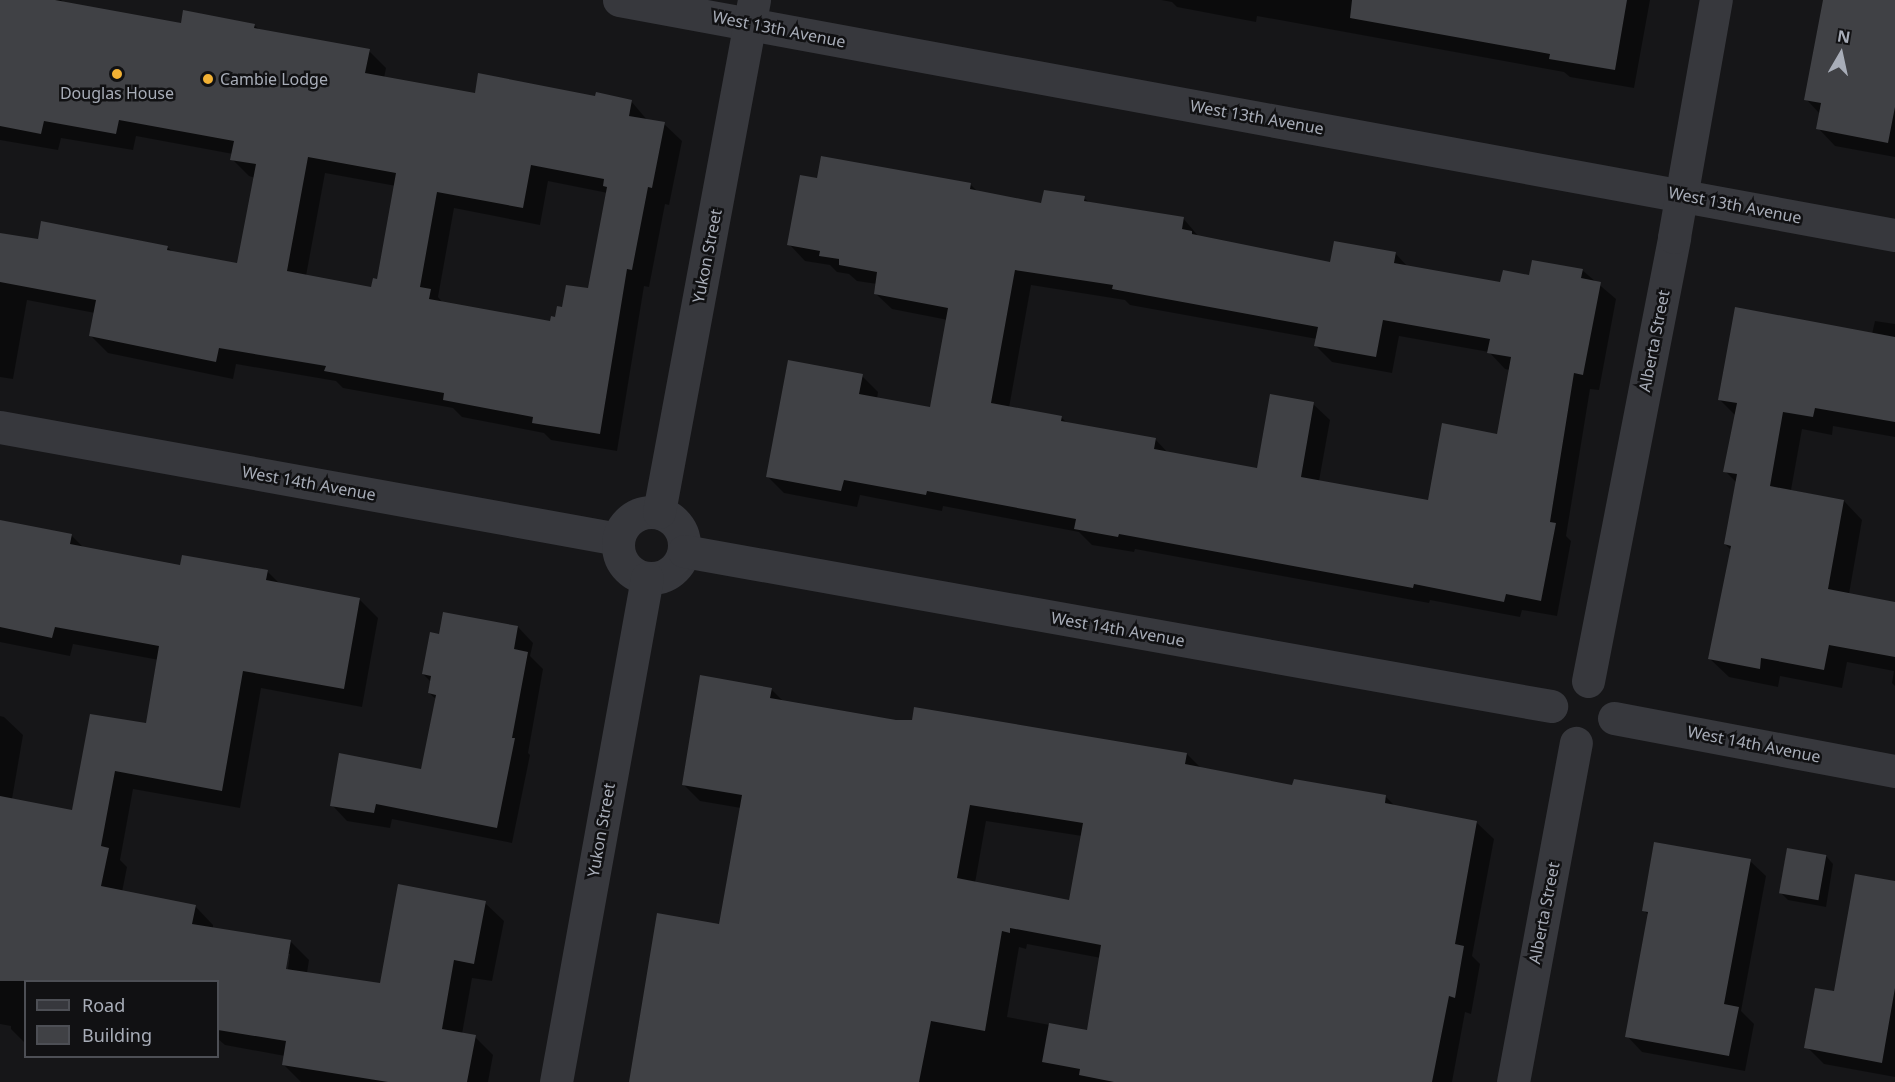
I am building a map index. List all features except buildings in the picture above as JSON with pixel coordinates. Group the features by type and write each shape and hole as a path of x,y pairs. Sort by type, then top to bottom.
{"street":[{"name":"West 13th Avenue","path":"619,0 752,12 1895,235"},
{"name":"Alberta Street","path":"1588,681 1716,0"},
{"name":"Yukon Street","path":"659,512 752,12"},
{"name":"West 14th Avenue","path":"0,427 618,539"},
{"path":"659,512 676,522 682,531 684,551 675,569 657,578 647,578 637,575 621,560 618,539 622,528 637,514 659,512"},
{"name":"West 14th Avenue","path":"684,551 1551,706"},
{"name":"Yukon Street","path":"556,1082 647,578"},
{"path":"1588,681 1598,684 1611,698 1614,718 1604,735 1596,741 1576,743 1559,734 1550,716 1551,706 1561,688 1569,683 1588,681"},
{"name":"West 14th Avenue","path":"1614,718 1895,771"},
{"name":"Alberta Street","path":"1513,1082 1576,743"}],"place":[{"name":"Douglas House","path":"117,74"},
{"name":"Cambie Lodge","path":"208,79"}]}
